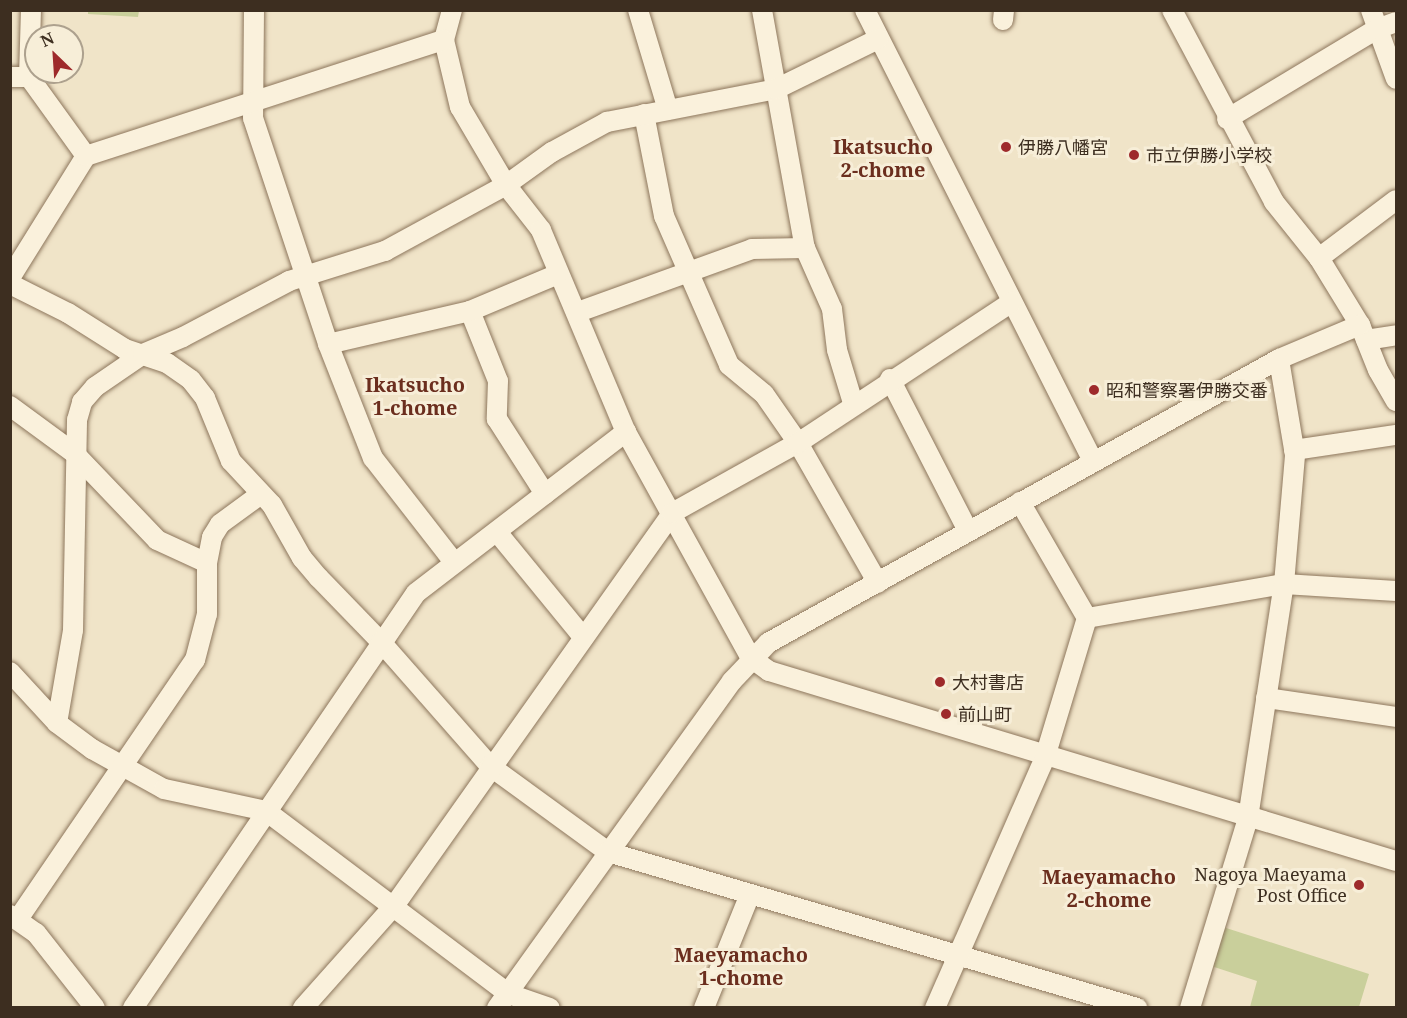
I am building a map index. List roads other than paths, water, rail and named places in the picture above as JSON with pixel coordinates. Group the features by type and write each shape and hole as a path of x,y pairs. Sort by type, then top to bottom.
{"street":[{"path":"31,10 20,77 86,156"},
{"path":"254,10 251,104 328,344 373,458 454,562"},
{"path":"452,10 444,40 460,107 506,185 541,230 558,274 578,312 626,432 751,658 769,671 1044,757 1396,861"},
{"path":"638,10 668,110"},
{"path":"762,10 805,248 832,309 837,350 853,403"},
{"path":"865,10 1094,461"},
{"path":"1172,10 1227,119 1274,202 1318,258 1363,333 1396,401"},
{"path":"1227,119 1374,20 1396,22"},
{"path":"1374,20 1396,79"},
{"path":"57,723 73,630 74,453 82,402 95,387 143,354 183,337 307,274 386,251 506,185 552,153 607,122 776,90 879,39"},
{"path":"10,278 86,156 444,40"},
{"path":"644,114 664,216 729,365 764,394 798,443 878,582"},
{"path":"1318,258 1396,200"},
{"path":"578,312 691,274 752,249 805,248"},
{"path":"328,344 470,311 558,274"},
{"path":"10,285 68,313 125,349 143,354 182,371 197,387 231,461 272,505 302,558 381,642 490,766 608,852 1137,1008"},
{"path":"303,1008 394,906 490,766 672,513 798,443 853,403 1012,302"},
{"path":"470,311 498,381 497,419 545,494"},
{"path":"503,1001 608,852 751,658 768,643 1279,359 1363,333 1396,335"},
{"path":"1190,1008 1248,818 1284,584 1294,450 1279,359"},
{"path":"890,379 968,531"},
{"path":"10,406 74,453 157,540 207,563"},
{"path":"133,1008 416,593 626,432"},
{"path":"1294,450 1396,435"},
{"path":"95,1008 76,980 14,917 195,660 207,614 207,563 220,524 261,494"},
{"path":"935,1008 1044,757 1087,618 1020,502"},
{"path":"497,532 583,637"},
{"path":"1087,618 1284,584 1396,591"},
{"path":"10,672 57,723 123,765 164,789 266,811 394,906 503,1001 549,1008"},
{"path":"1266,698 1396,717"},
{"path":"704,1008 750,894"}],"place":[{"name":"伊勝八幡宮","path":"1006,147"},
{"name":"市立伊勝小学校","path":"1134,155"},
{"name":"昭和警察署伊勝交番","path":"1094,390"},
{"name":"大村書店","path":"940,682"},
{"name":"前山町","path":"946,714"},
{"name":"Nagoya Maeyama Post Office","path":"1359,885"}],"district":[{"name":"Ikatsucho 2-chome","path":"883,158"},
{"name":"Ikatsucho 1-chome","path":"415,396"},
{"name":"Maeyamacho 2-chome","path":"1109,888"},
{"name":"Maeyamacho 1-chome","path":"741,966"}]}
